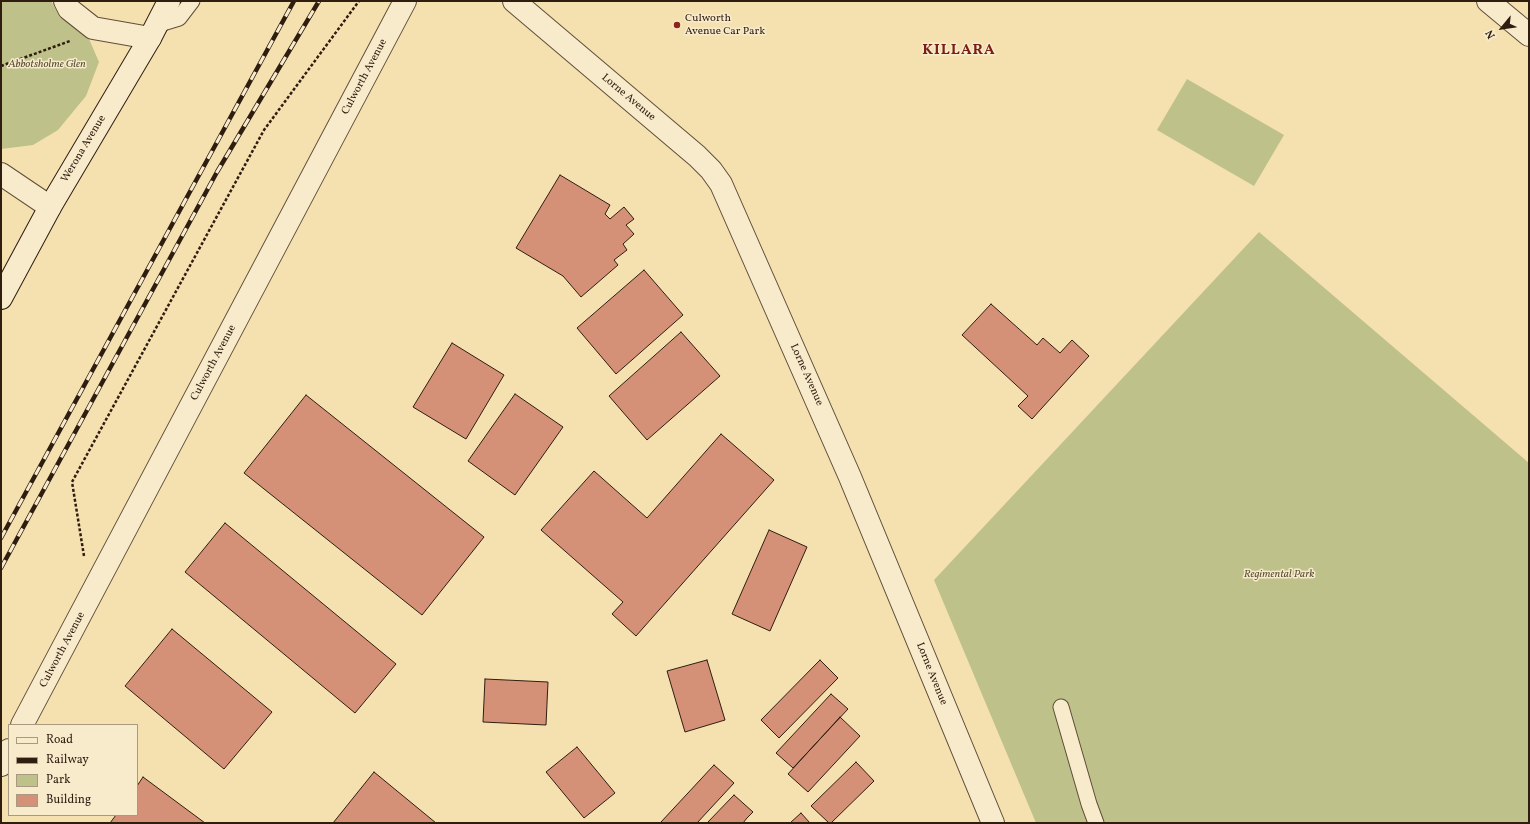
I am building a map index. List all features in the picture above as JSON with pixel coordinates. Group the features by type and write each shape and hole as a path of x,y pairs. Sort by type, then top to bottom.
{"street":[{"path":"65,1 69,9 93,28 153,31"},
{"name":"Werona Avenue","path":"1,298 50,207 169,1"},
{"name":"Culworth Avenue","path":"23,724 405,1"},
{"name":"Lorne Avenue","path":"514,1 697,156 711,170 721,184 850,477 993,823"},
{"path":"1488,1 1529,35"},
{"path":"1,174 50,207"},
{"path":"1,765 8,752"}],"lane":[{"path":"153,31 179,18 192,1"},
{"path":"1061,707 1089,804 1096,823"}],"path":[{"path":"84,559 72,482 264,130 359,1"},
{"path":"1,66 70,42"}],"green space":[{"name":"Abbotsholme Glen","path":"1,1 51,1 59,15 89,39 99,62 86,96 58,130 33,145 1,149"},
{"path":"1187,79 1284,135 1254,186 1157,130"},
{"name":"Regimental Park","path":"1259,232 1529,463 1529,823 1036,823 934,580"}],"building":[{"path":"560,175 610,205 605,214 610,219 624,207 634,219 626,225 634,234 623,244 627,250 614,260 618,265 581,297 563,276 516,248"},
{"path":"644,270 683,315 616,374 577,328"},
{"path":"991,304 1037,345 1043,338 1060,353 1072,340 1089,356 1032,419 1018,406 1028,396 962,335"},
{"path":"681,332 720,376 647,440 609,396"},
{"path":"452,343 504,375 466,439 413,407"},
{"path":"515,394 563,427 515,495 468,461"},
{"path":"306,395 484,537 422,615 244,473"},
{"path":"721,434 774,480 636,636 612,614 623,602 541,530 594,471 647,518"},
{"path":"225,523 396,664 355,713 185,572"},
{"path":"769,530 807,547 770,631 732,614"},
{"path":"172,629 272,712 224,769 125,686"},
{"path":"707,660 725,720 685,732 667,671"},
{"path":"820,660 838,678 779,738 761,720"},
{"path":"485,679 548,682 546,725 483,722"},
{"path":"831,694 848,709 793,768 776,753"},
{"path":"840,717 860,736 808,792 788,774"},
{"path":"577,747 615,793 584,818 546,772"},
{"path":"856,762 874,781 831,823 829,823 811,806"},
{"path":"714,765 734,783 697,823 661,822"},
{"path":"374,772 436,823 333,823"},
{"path":"143,777 205,823 110,823 115,816 138,816 138,784"},
{"path":"734,795 753,812 743,823 707,823"},
{"path":"801,813 810,823 790,823"}],"railway":[{"path":"1,538 294,1"},
{"path":"1,568 217,172 319,1"}],"place":[{"name":"Culworth Avenue Car Park","path":"677,25"}],"district":[{"name":"KILLARA","path":"959,51"}]}
